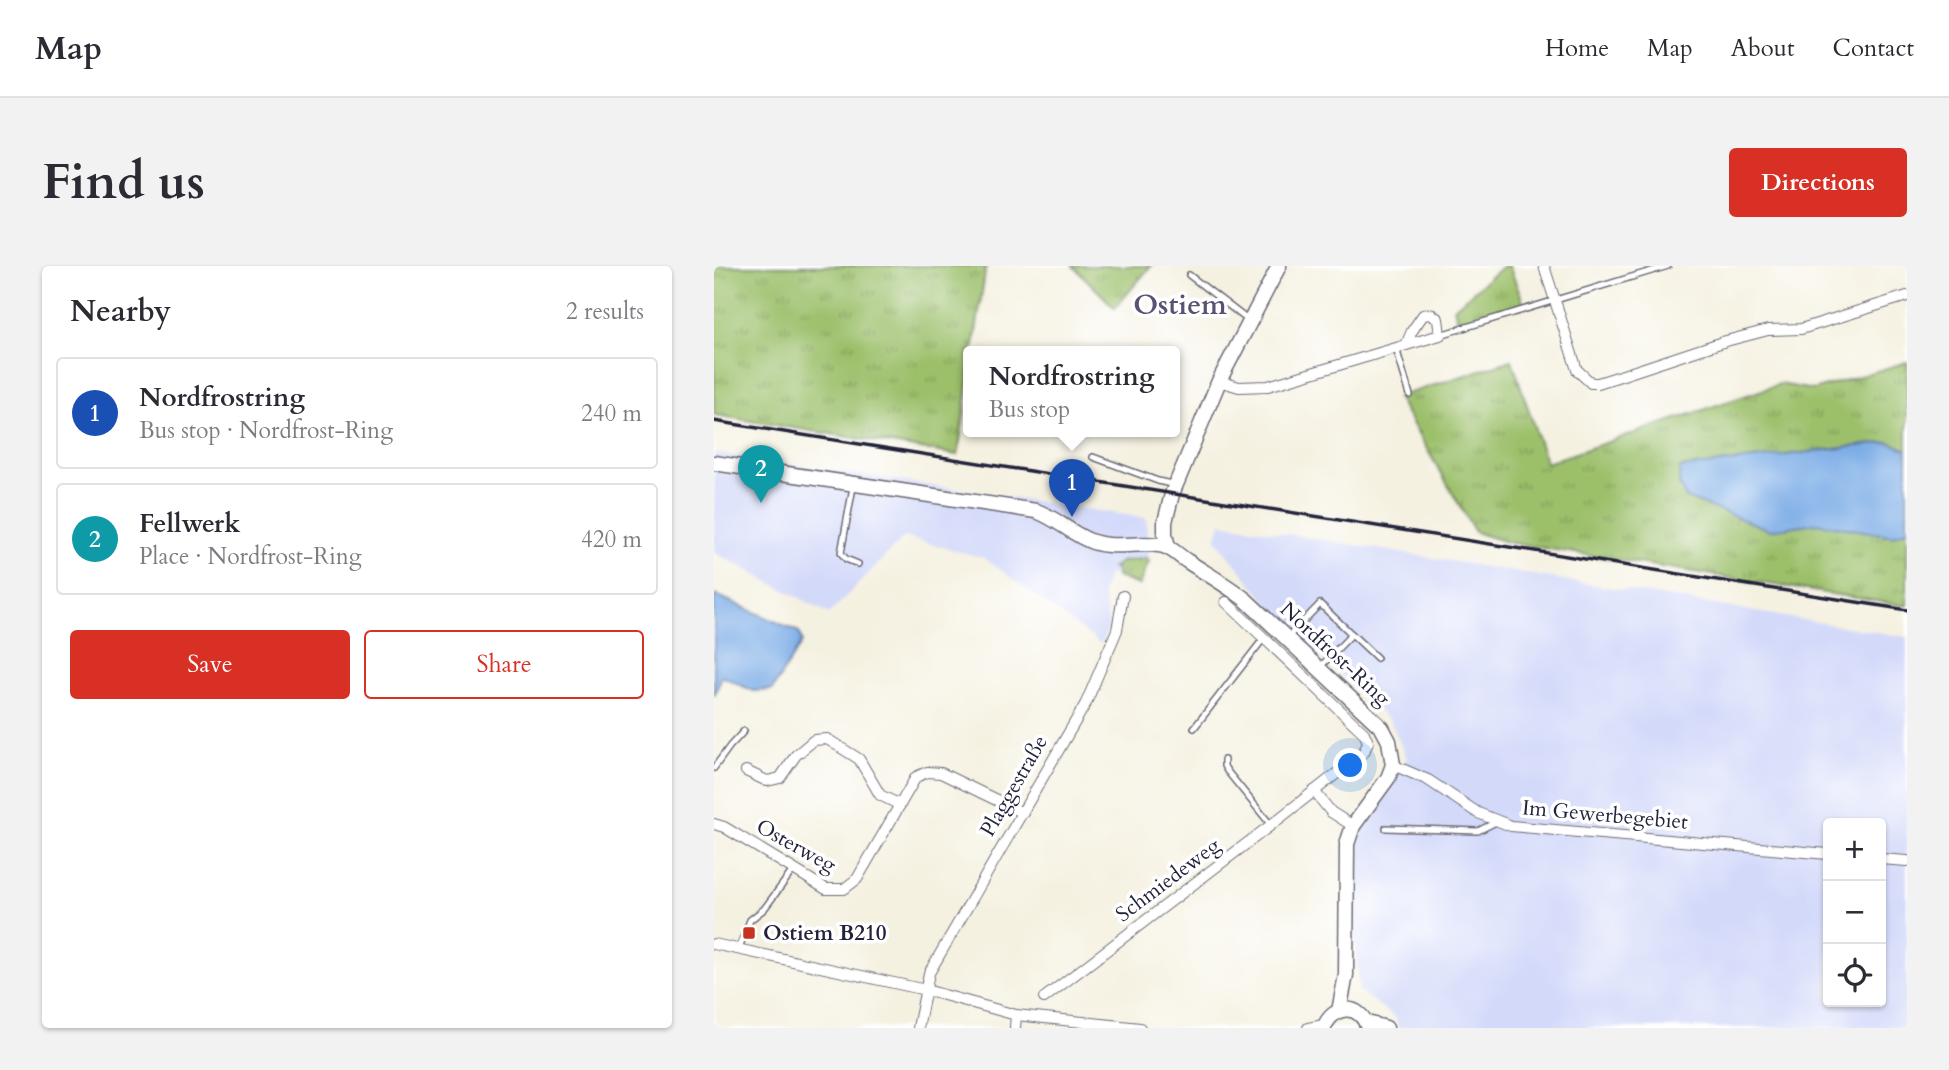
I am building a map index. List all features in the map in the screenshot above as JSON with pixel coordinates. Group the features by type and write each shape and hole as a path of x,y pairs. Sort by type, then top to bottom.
{"street":[{"path":"714,463 1036,511 1050,516 1096,543 1168,547 1165,534 1166,511 1175,485 1219,381 1279,266"},
{"path":"1544,266 1577,370 1591,383 1726,341 1768,330 1801,329 1907,296"},
{"path":"1219,381 1239,387 1268,386 1401,347 1440,335 1438,320 1431,314 1423,315 1401,347"},
{"name":"Nordfrost-Ring","path":"1168,547 1181,558 1228,585 1246,600 1382,728 1389,741 1393,765"},
{"name":"Plaggestraße","path":"918,1028 929,974 1086,703 1117,630 1123,596"},
{"name":"Schmiedeweg","path":"1044,998 1364,752 1368,742 1364,733 1226,602"},
{"path":"746,771 767,781 780,778 796,755 814,740 827,739 859,759 880,795 900,805"},
{"path":"1346,1011 1346,844 1353,826 1388,778 1393,765"},
{"name":"Im Gewerbegebiet","path":"1393,765 1428,780 1478,813 1511,825 1823,854"},
{"name":"Osterweg","path":"714,824 724,827 826,889 844,889 857,879 916,778 927,772 940,773 1023,813"},
{"path":"1314,791 1331,812 1353,826"},
{"path":"1886,859 1907,861"},
{"path":"714,944 926,990 1016,1014 1140,1028"},
{"path":"1308,1028 1324,1027 1333,1014 1346,1011 1359,1014 1368,1026 1386,1028"},
{"path":"1015,1028 1016,1014"}],"lane":[{"path":"1440,335 1668,266"},
{"path":"1189,275 1249,321"},
{"path":"1401,347 1410,395"},
{"path":"1093,457 1175,485"},
{"path":"853,484 841,552 846,559 858,564"},
{"path":"1287,638 1320,604 1377,658"},
{"path":"1319,668 1352,634"},
{"path":"1194,728 1264,638"},
{"path":"714,768 744,731"},
{"path":"1224,760 1227,771 1271,825"},
{"path":"1386,828 1478,831 1498,821"},
{"path":"738,950 750,920 764,909 794,869"}],"shaded area":[{"path":"714,453 1146,518 1149,561 1139,585 1109,574 1102,592 1109,626 1101,644 984,558 904,537 829,614 714,554"},
{"path":"1221,523 1907,637 1907,1028 1398,1028 1396,1018 1359,991 1352,890 1355,842 1407,758 1390,721 1278,616 1216,540"}],"green space":[{"path":"714,266 986,266 974,346 963,346 963,421 958,455 714,415"},
{"path":"1073,266 1151,266 1115,308"},
{"path":"1503,266 1509,266 1524,303 1459,323 1454,308"},
{"path":"1512,360 1546,463 1780,384 1813,390 1907,362 1907,606 1506,542 1475,532 1397,397"},
{"path":"1146,558 1149,561 1139,585 1117,577 1115,568 1112,568 1121,562"}],"water":[{"path":"1889,442 1907,450 1907,530 1893,536 1816,523 1770,530 1686,498 1679,484 1680,468"},
{"path":"716,595 799,632 802,642 772,690 753,691 722,676 714,696"}],"railway":[{"path":"714,421 1907,610"}],"place":[{"name":"Fellwerk","path":"761,503"},
{"name":"Nordfrostring","path":"1072,517"},
{"name":"Ostiem B210","path":"749,933"}],"district":[{"name":"Ostiem","path":"1180,305"}]}
